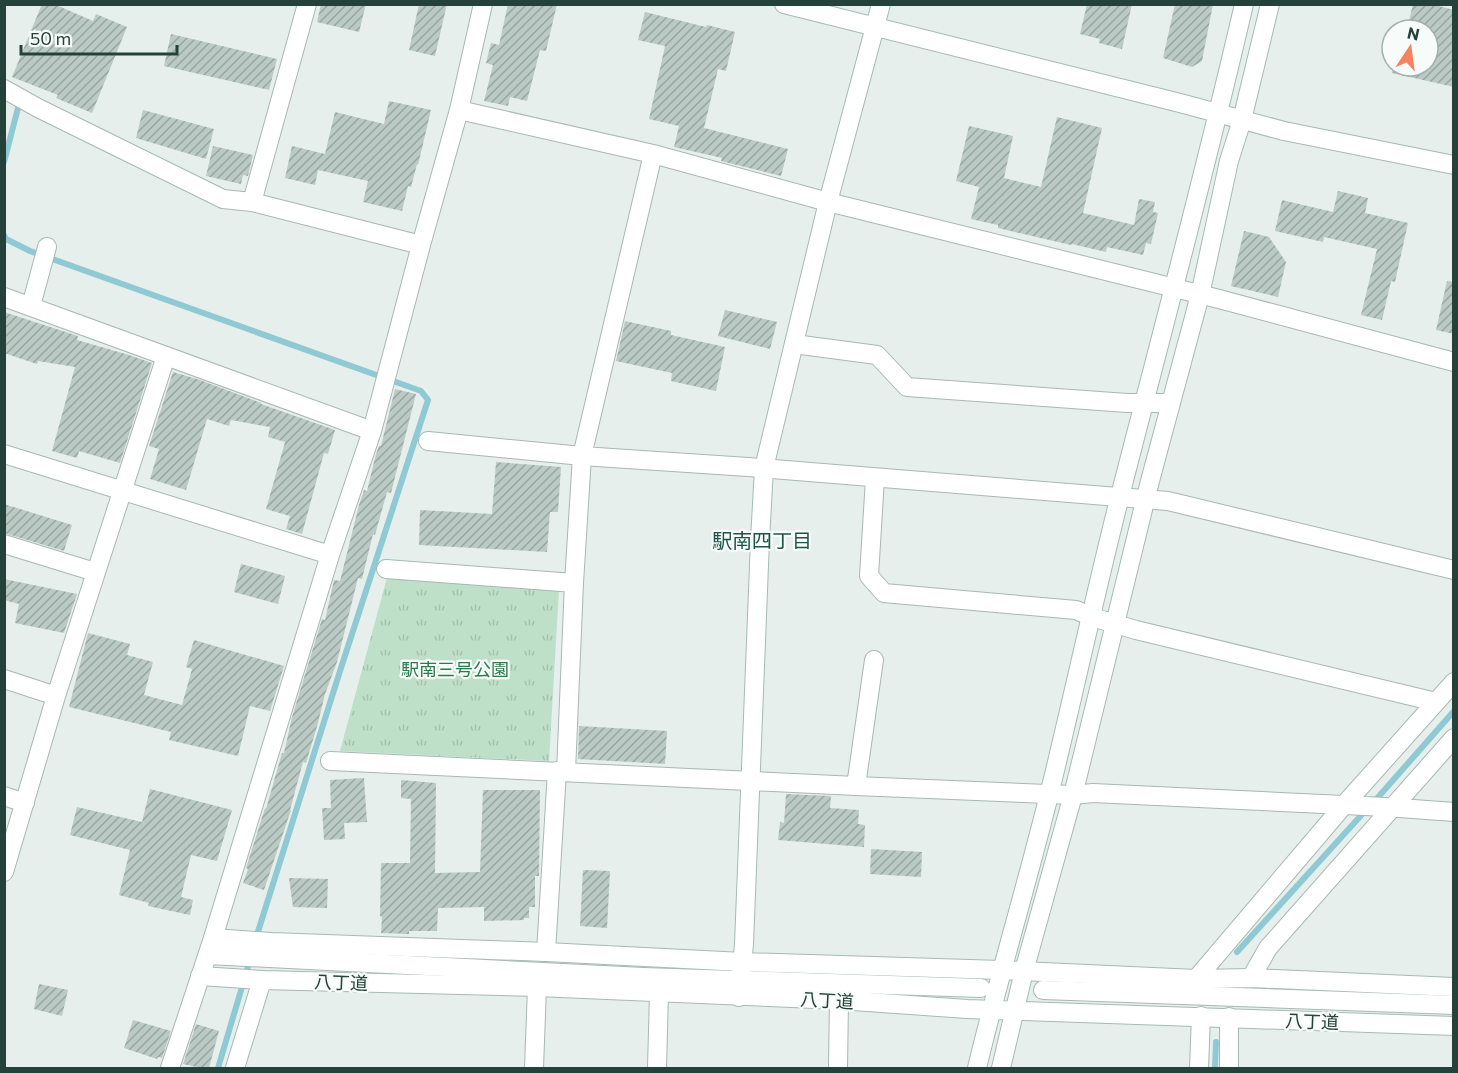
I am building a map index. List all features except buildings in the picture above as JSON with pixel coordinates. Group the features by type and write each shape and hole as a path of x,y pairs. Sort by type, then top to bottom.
{"street":[{"path":"252,202 307,4"},
{"path":"170,1068 211,946 330,555 372,430 459,110 483,4"},
{"path":"784,4 1284,131 1454,165"},
{"path":"739,997 743,962 764,468 828,202 881,4"},
{"path":"977,1068 1049,793 1120,496 1219,115 1244,4"},
{"path":"1001,1068 1024,971 1073,795 1170,403 1200,295 1229,161 1242,120 1270,4"},
{"path":"4,89 223,199 252,202 421,245"},
{"path":"459,110 653,154 828,202 1175,288 1454,362"},
{"path":"546,952 562,772 582,456 653,154"},
{"path":"31,306 47,247"},
{"path":"4,297 372,430"},
{"path":"794,344 877,355 907,387 1127,403 1170,403"},
{"path":"4,872 56,696 166,356"},
{"path":"428,441 582,456 1146,498 1168,501 1454,570"},
{"path":"4,454 330,555"},
{"path":"875,478 869,576 884,593 1076,610 1136,630 1436,702"},
{"path":"4,544 96,572"},
{"path":"386,569 574,583"},
{"path":"856,786 874,660"},
{"path":"4,679 56,696"},
{"path":"1196,979 1454,682"},
{"path":"1251,978 1268,948 1389,807 1454,738"},
{"path":"330,761 856,786 1073,795 1093,793 1454,812"},
{"path":"4,796 25,803"},
{"name":"八丁道","path":"211,946 271,942 743,962 1196,979 1251,978 1454,987"},
{"path":"211,946 642,977 981,988"},
{"name":"八丁道","path":"200,976 262,980 537,987 1014,1010 1454,1026"},
{"path":"235,1068 262,980"},
{"path":"534,1068 537,987"},
{"path":"1043,990 1454,1005"},
{"path":"657,1068 659,993"},
{"path":"838,1068 839,1000"},
{"path":"1199,1068 1201,1016"},
{"path":"1228,1068 1229,1017"}],"green space":[{"name":"駅南三号公園","path":"388,574 559,590 549,761 340,751"}],"waterway":[{"path":"4,162 18,108"},
{"path":"4,235 6,239 30,251 421,391 428,400 256,938"},
{"path":"1373,803 1454,711"},
{"path":"1237,952 1366,810"},
{"path":"218,1068 250,960"},
{"path":"1215,1068 1216,1042"}],"district":[{"name":"駅南四丁目","path":"762,540"}]}
